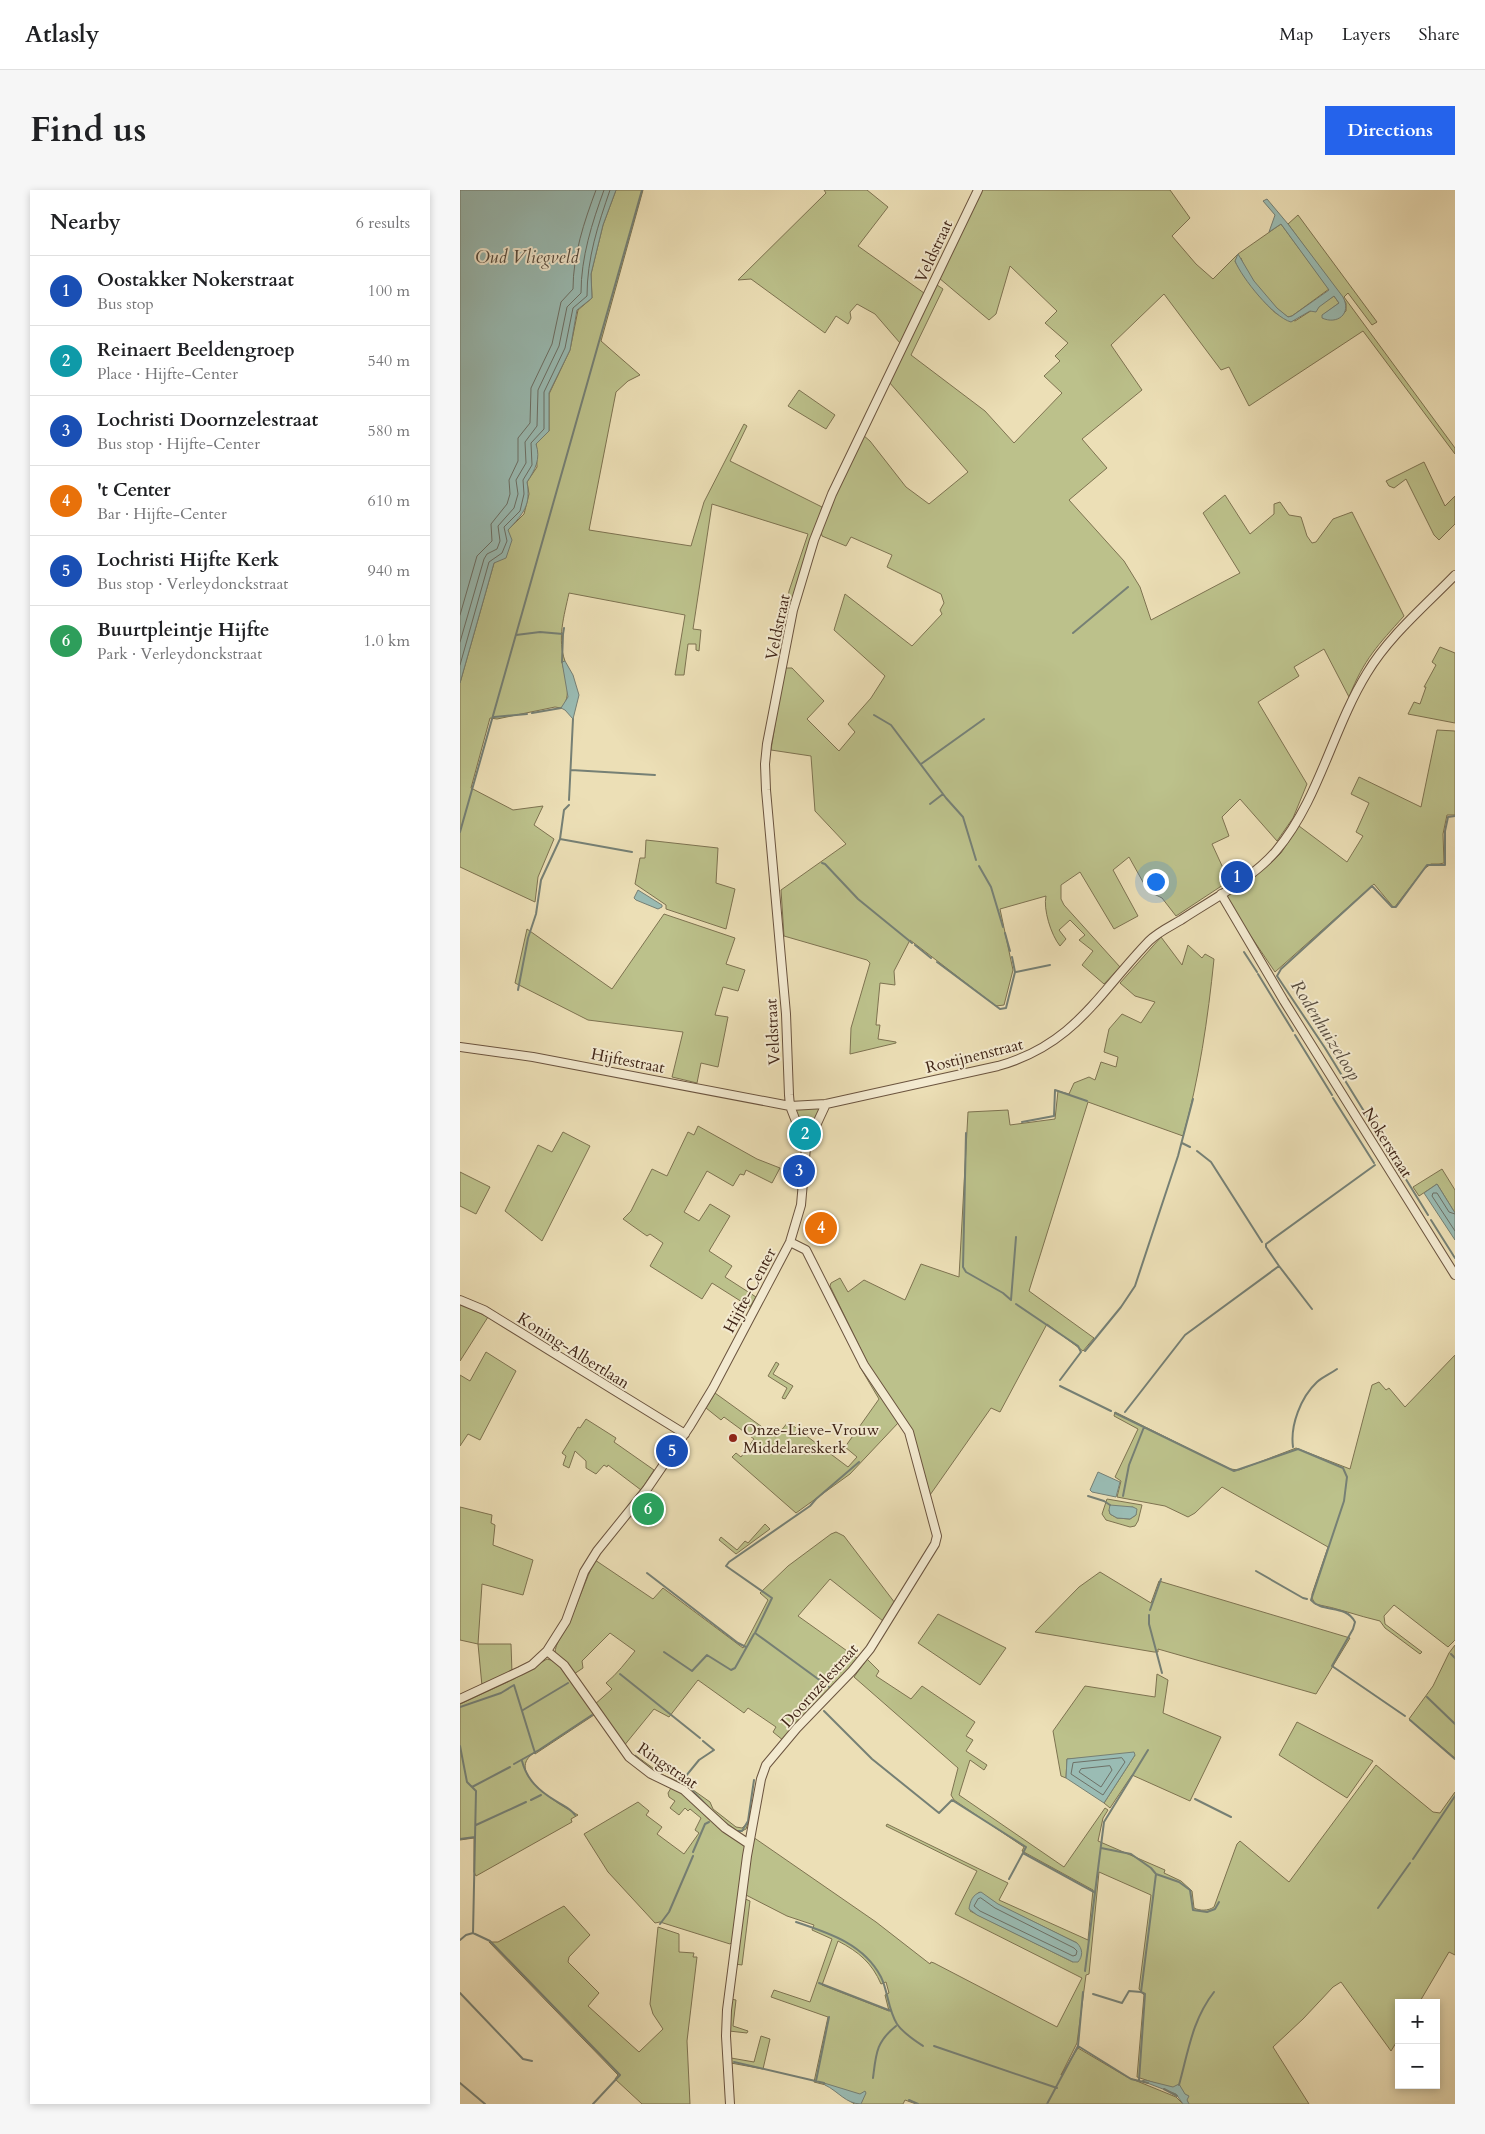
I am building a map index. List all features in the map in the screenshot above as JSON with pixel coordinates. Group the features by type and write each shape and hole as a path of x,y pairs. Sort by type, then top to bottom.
{"street":[{"name":"Veldstraat","path":"790,1106 786,1014 764,764 793,610 814,540 832,494 978,190"},
{"name":"Rostijnenstraat","path":"790,1106 826,1104 1020,1060 1040,1051 1077,1023 1151,939 1221,894 1268,859 1288,835 1305,804 1366,674 1384,649 1455,575"},
{"name":"Nokerstraat","path":"1221,894 1284,1001 1455,1275"},
{"name":"Hijftestraat","path":"460,1047 533,1057 790,1106"},
{"name":"Hijfte-Center","path":"460,1700 520,1672 532,1665 547,1651 566,1621 584,1572 597,1551 647,1489 685,1434 713,1388 790,1242 801,1205 806,1147 826,1104"},
{"name":"Hijfte-Center","path":"790,1106 806,1147"},
{"name":"Doornzelestraat","path":"730,2104 726,2036 728,2010 750,1830 755,1800 766,1765 797,1728 852,1671 870,1649 935,1544 937,1536 909,1432 864,1364 806,1250 790,1242"},
{"name":"Koning-Albertlaan","path":"460,1300 484,1310 685,1434"},
{"name":"Ringstraat","path":"547,1651 564,1665 629,1757 651,1774 684,1790 714,1819 749,1844"},
{"path":"737,1836 750,1830"}],"green space":[{"path":"616,190 643,190 601,341 640,375 628,381 616,392 589,530 691,546 704,502 744,424 747,426 730,461 822,507 784,642 782,641 789,591 808,534 712,504 693,629 701,630 699,651 696,650 696,644 688,644 684,675 675,675 685,615 569,593 561,636 565,661 562,662 567,686 565,703 561,708 555,707 497,719 490,718 471,788 513,810 543,806 534,825 554,839 538,877 535,902 460,867 460,683 494,563 508,530 524,514 529,494 527,482 537,467 536,444 549,431 549,394 570,350 578,310 592,298 591,274 603,225"},
{"path":"824,190 867,190 888,207 858,246 924,293 900,343 875,314 857,304 850,312 851,318 848,324 836,316 825,333 751,279 738,280 826,193"},
{"path":"980,190 1170,190 1190,218 1172,236 1196,264 1213,279 1238,254 1281,224 1329,289 1288,317 1274,306 1260,290 1248,274 1241,258 1235,261 1248,281 1277,314 1295,321 1334,296 1339,303 1323,315 1335,319 1346,311 1346,303 1288,224 1298,215 1377,322 1372,325 1348,293 1344,297 1455,448 1455,454 1363,331 1249,406 1229,367 1221,370 1164,294 1111,345 1142,390 1082,439 1107,468 1069,500 1124,561 1140,587 1151,620 1240,573 1203,513 1225,495 1250,534 1274,514 1274,504 1280,502 1289,515 1301,517 1307,536 1312,543 1316,542 1333,519 1352,512 1404,616 1372,653 1360,672 1349,697 1324,649 1294,667 1299,676 1258,702 1307,784 1293,818 1277,841 1240,799 1222,817 1229,836 1212,844 1229,881 1176,916 1162,898 1148,891 1129,857 1113,870 1138,916 1114,929 1080,872 1061,885 1061,899 1064,905 1120,967 1104,984 1082,965 1093,951 1079,940 1085,935 1070,920 1059,930 1066,939 1060,946 1051,929 1047,915 1046,896 1000,909 1013,970 1004,1005 996,1006 910,940 894,971 895,985 880,983 876,1025 880,1025 878,1039 896,1043 850,1054 851,1028 870,963 867,960 784,936 781,890 846,844 815,811 811,756 771,750 784,668 792,668 824,701 807,719 839,751 855,732 848,724 871,698 885,676 834,630 845,594 912,646 942,614 940,610 944,603 941,594 887,567 892,555 851,537 846,546 822,536 821,532 863,435 870,441 906,487 929,504 968,472 889,382 937,285 943,289 911,355 985,411 1014,443 1062,393 1044,376 1060,361 1055,356 1068,343 1045,323 1057,311 1010,266 996,314 989,320 939,278"},
{"path":"799,390 835,415 826,429 788,406"},
{"path":"1424,462 1445,506 1455,496 1455,524 1439,540 1434,535 1406,479 1394,488 1389,486 1386,481"},
{"path":"1440,647 1455,653 1455,723 1408,714 1414,702 1420,704 1426,687 1424,687 1436,665 1432,662"},
{"path":"1437,730 1455,731 1455,815 1447,815 1443,834 1444,863 1431,864 1424,869 1394,908 1374,884 1275,972 1229,904 1227,896 1271,863 1281,853 1299,826 1347,862 1363,836 1356,832 1369,803 1351,794 1359,777 1421,807"},
{"path":"646,840 718,848 716,883 735,889 726,929 666,909 666,905 635,884 640,858 645,858"},
{"path":"664,914 735,938 726,964 745,970 738,991 723,987 715,1015 728,1017 718,1067 701,1063 697,1083 672,1077 683,1032 588,1020 515,983 527,929 612,989"},
{"path":"1161,937 1182,965 1188,945 1202,958 1205,954 1214,959 1202,1049 1194,1093 1183,1136 1088,1102 1029,1291 1094,1338 1083,1351 1047,1324 1000,1412 991,1408 930,1495 913,1433 870,1368 830,1286 831,1283 840,1278 848,1292 864,1280 905,1300 921,1264 959,1277 968,1112 1008,1110 1010,1125 1055,1119 1058,1091 1069,1094 1074,1083 1089,1077 1095,1080 1101,1062 1116,1067 1118,1057 1104,1052 1109,1029 1122,1014 1141,1023 1155,1002 1135,996 1120,983"},
{"path":"826,1104 806,1147 790,1106"},
{"path":"698,1126 757,1159 780,1168 772,1183 746,1170 744,1175 740,1174 733,1186 707,1171 684,1212 699,1221 710,1204 730,1216 709,1251 732,1266 725,1277 756,1297 750,1307 712,1283 702,1299 650,1266 663,1243 650,1234 647,1236 623,1219 631,1211 652,1169 667,1176 688,1132 694,1135"},
{"path":"563,1132 590,1146 542,1241 505,1211 538,1145 552,1152"},
{"path":"1442,1169 1455,1190 1455,1213 1437,1184 1419,1196 1413,1187"},
{"path":"460,1172 490,1187 476,1214 460,1206"},
{"path":"460,1304 488,1317 460,1361"},
{"path":"486,1352 516,1371 480,1440 468,1434 460,1446 460,1375 470,1381"},
{"path":"1455,1355 1455,1640 1448,1647 1394,1605 1384,1616 1385,1624 1422,1652 1420,1654 1385,1628 1380,1621 1315,1604 1312,1594 1328,1547 1222,1487 1195,1513 1188,1517 1165,1506 1117,1497 1121,1481 1115,1477 1138,1429 1114,1416 1115,1412 1230,1469 1239,1470 1296,1448 1350,1469 1372,1385 1379,1382 1386,1390 1389,1388 1405,1407"},
{"path":"860,1361 899,1422 850,1474 796,1513 732,1457 736,1453 741,1457 754,1439 724,1417 721,1420 706,1408 715,1393 776,1437 788,1422 848,1467 857,1457 845,1447 879,1399 860,1367"},
{"path":"776,1362 779,1364 773,1374 793,1386 785,1399 782,1398 787,1388 768,1376"},
{"path":"586,1419 616,1438 614,1442 654,1470 641,1490 608,1465 607,1467 604,1465 596,1474 586,1468 586,1461 575,1451 569,1468 563,1465 566,1456 562,1453 578,1427 580,1428"},
{"path":"1107,1499 1142,1505 1135,1526 1130,1527 1106,1520 1102,1514","holes":["1133,1507 1136,1515 1130,1519 1117,1518 1110,1514 1109,1510"]},
{"path":"643,1500 658,1510 652,1518 638,1508"},
{"path":"460,1507 492,1515 491,1523 495,1525 493,1545 533,1560 523,1595 482,1584 478,1644 460,1640"},
{"path":"765,1524 770,1529 736,1554 719,1540 721,1537 737,1550 745,1541 748,1543"},
{"path":"836,1532 844,1536 895,1603 883,1621 830,1579 798,1616 857,1658 833,1691 784,1741 773,1732 776,1727 748,1708 744,1713 698,1680 669,1717 654,1709 623,1747 594,1705 612,1689 606,1683 618,1672 635,1651 610,1633 582,1661 583,1668 574,1674 555,1653 556,1646 568,1625 595,1560 653,1599 663,1588 743,1648 768,1600 760,1593 788,1566"},
{"path":"1100,1572 1151,1603 1159,1581 1350,1638 1316,1694 1158,1649 1158,1652 1154,1652 1035,1632 1079,1587"},
{"path":"938,1614 1006,1648 980,1685 918,1643"},
{"path":"478,1644 511,1644 512,1673 482,1686"},
{"path":"1455,1645 1455,1758 1409,1719 1433,1686 1449,1653"},
{"path":"547,1659 561,1667 567,1674 594,1715 534,1753 526,1761 526,1770 530,1779 538,1788 578,1815 571,1819 572,1822 476,1876 474,1872 474,1838 460,1840 460,1704 514,1679"},
{"path":"867,1659 879,1671 876,1676 911,1699 922,1686 975,1722 966,1736 973,1740 966,1751 987,1765 984,1770 970,1760 959,1795 1064,1867 1105,1808 1108,1810 1103,1818 1098,1841 1165,1870 1164,1873 1181,1881 1192,1891 1194,1908 1199,1910 1207,1910 1214,1907 1237,1844 1240,1841 1289,1882 1376,1765 1433,1812 1440,1813 1455,1792 1455,1955 1449,1952 1421,1999 1395,1999 1395,2044 1391,2051 1341,1982 1333,1987 1273,2047 1309,2104 1189,2104 1164,2086 1137,2077 1144,1995 1139,1989 1151,1895 1099,1872 1089,1974 1086,1975 1077,2043 1061,2075 1078,2048 1127,2077 1176,2097 1183,2104 916,2104 905,2100 903,2104 854,2104 834,2087 814,2082 828,2017 771,1997 774,1990 810,2002 832,1939 812,1930 814,1925 787,1916 744,1894 753,1837 876,1922 930,1964 931,1962 934,1963 1057,2027 1082,1978 955,1914 977,1871 886,1826 887,1824 1008,1883 999,1900 1088,1940 1093,1890 1022,1851 1024,1847 954,1800 951,1795 958,1768 854,1677","holes":["979,1892 997,1904 1077,1943 1073,1962 970,1911","838,1941 852,1949 869,1964 881,1984 886,1982 889,1993 885,1995 889,2011 822,1985"]},
{"path":"1157,1674 1168,1680 1163,1713 1221,1737 1190,1801 1132,1775 1110,1808 1104,1803 1135,1755 1067,1759 1066,1778 1061,1776 1053,1731 1085,1686 1155,1697"},
{"path":"1297,1722 1373,1761 1347,1798 1279,1755"},
{"path":"635,1755 661,1774 686,1785 710,1802 713,1809 736,1827 742,1828 748,1823 746,1829 738,1833 670,1783 633,1759"},
{"path":"671,1788 687,1796 709,1818 745,1847 732,1942 730,1944 660,1922 655,1923 608,1872 584,1834 638,1802 649,1811 646,1815 662,1827 657,1834 684,1854 699,1833 695,1830 701,1818 690,1809 688,1811 685,1808 679,1815 670,1808 675,1801 669,1797 668,1793"},
{"path":"743,1898 750,1901 742,1965 735,1964"},
{"path":"564,1906 590,1935 569,1957 568,1962 599,1993 588,2006 639,2052 663,2029 653,2014 650,2004 658,1927 679,1934 679,1952 694,1953 693,1957 697,1957 687,2041 690,2104 642,2104 615,2079 618,2075 489,1942 498,1942"},
{"path":"731,1999 736,2000 733,2026 748,2031 747,2033 729,2031"},
{"path":"761,2036 770,2039 763,2069 731,2063 731,2058 754,2062"}],"water":[{"name":"Oud Vliegveld","path":"460,190 616,190 603,225 591,274 592,298 577,310 570,350 549,393 549,431 536,444 538,455 535,469 527,482 527,503 518,519 508,530 512,540 506,558 494,563 460,683"},
{"path":"1267,199 1343,297 1346,308 1338,319 1328,320 1322,318 1322,315 1339,303 1334,296 1319,307 1316,312 1310,311 1291,322 1284,319 1259,296 1239,268 1235,261 1238,254 1254,281 1277,308 1288,317 1329,290 1281,224 1269,232 1275,215 1263,201"},
{"path":"565,661 573,675 579,695 573,719 561,708 568,697 562,662"},
{"path":"638,890 662,905 662,907 658,909 636,900 634,898"},
{"path":"1437,1184 1455,1213 1455,1240 1424,1193"},
{"path":"1098,1472 1120,1482 1116,1497 1090,1490"},
{"path":"1110,1505 1133,1507 1137,1509 1136,1515 1130,1519 1117,1518 1110,1514"},
{"path":"1134,1752 1135,1755 1104,1803 1066,1778 1067,1759"},
{"path":"981,1892 998,1904 1077,1943 1081,1950 1080,1960 1073,1962 977,1915 969,1909 969,1906 974,1896"},
{"path":"1145,2080 1173,2087 1179,2084 1185,2094 1189,2096 1187,2100 1189,2104 1183,2104 1176,2094 1142,2081"},
{"path":"824,2083 860,2094 865,2091 866,2093 861,2104 851,2102"}],"waterway":[{"path":"460,832 642,190"},
{"path":"1073,633 1128,587"},
{"path":"563,634 564,628"},
{"path":"516,635 540,632 563,634 562,662"},
{"path":"532,713 561,708"},
{"path":"494,717 527,714"},
{"path":"874,715 891,725 946,798 963,817 976,860"},
{"path":"569,800 573,719"},
{"path":"921,764 984,719"},
{"path":"571,770 655,775"},
{"path":"930,804 943,794"},
{"path":"518,990 528,938 536,914 541,880 560,839 564,810 569,805"},
{"name":"Rodenhuizeloop","path":"1428,1215 1325,1048 1277,976 1281,969 1372,886 1392,907 1396,907 1427,865 1445,865 1445,831 1448,817 1455,816"},
{"path":"560,839 632,852"},
{"path":"822,863 858,899 912,943"},
{"path":"979,866 991,887 1003,927"},
{"path":"1005,933 1010,951"},
{"path":"915,945 931,958"},
{"path":"1244,952 1257,972"},
{"path":"937,962 1000,1009 1006,1008 1015,972 1012,957"},
{"path":"1016,972 1050,965"},
{"path":"1258,974 1293,1031"},
{"path":"1295,1035 1332,1095"},
{"path":"1022,1122 1054,1116 1055,1090 1087,1101"},
{"path":"1333,1098 1374,1163"},
{"path":"1085,1351 1121,1307 1135,1286 1178,1156 1193,1099"},
{"path":"966,1133 963,1267 966,1272 1003,1293 1011,1300"},
{"path":"1182,1143 1190,1147"},
{"path":"1197,1151 1211,1162 1262,1242"},
{"path":"1125,1412 1185,1335 1279,1266 1266,1247 1266,1244 1375,1165"},
{"name":"Rodenhuizeloop","path":"1431,1220 1455,1258"},
{"path":"1011,1300 1016,1237"},
{"path":"1279,1266 1312,1309"},
{"path":"1016,1304 1078,1346 1081,1352 1060,1380"},
{"path":"1293,1447 1295,1421 1306,1395 1317,1382 1337,1369"},
{"path":"1060,1386 1111,1411"},
{"path":"1115,1413 1234,1471 1298,1449 1343,1468 1347,1477 1344,1501 1311,1600 1321,1606 1346,1613 1355,1622 1332,1666 1405,1716"},
{"path":"1123,1496 1129,1465 1144,1427"},
{"path":"829,1687 755,1633 772,1598 726,1566 729,1562 810,1506 859,1462"},
{"path":"1088,1496 1110,1505"},
{"path":"1256,1571 1307,1599"},
{"path":"647,1573 738,1643 746,1647"},
{"path":"1150,1610 1161,1579"},
{"path":"1149,1615 1149,1624 1162,1673"},
{"path":"664,1652 692,1671 707,1655 731,1670 735,1668 754,1634"},
{"path":"1451,1654 1455,1658"},
{"path":"620,1674 700,1738"},
{"path":"523,1710 568,1683"},
{"path":"460,1707 501,1693 514,1685 535,1753"},
{"path":"1427,1697 1455,1724"},
{"path":"824,1711 872,1759 939,1813 952,1800 1026,1847 1023,1853"},
{"path":"514,1764 592,1715"},
{"path":"1410,1720 1455,1759"},
{"path":"681,1782 699,1760 714,1750 703,1741"},
{"path":"460,1746 467,1782 476,1791 473,1933 490,1941 620,2075 593,2104"},
{"path":"1085,1971 1104,1822 1148,1750"},
{"path":"635,1756 645,1765"},
{"path":"522,1761 527,1774 534,1784 575,1815"},
{"path":"472,1787 510,1767"},
{"path":"724,1822 736,1831 742,1831 748,1821 754,1780"},
{"path":"675,1782 689,1788 708,1807"},
{"path":"531,1800 541,1795"},
{"path":"1413,1859 1455,1796"},
{"path":"1195,1799 1231,1817"},
{"path":"476,1825 526,1802"},
{"path":"693,1852 705,1824 709,1822"},
{"path":"460,1839 475,1837"},
{"path":"1101,1848 1131,1854 1151,1868 1156,1874 1179,1882 1190,1890 1193,1910 1207,1912 1215,1909 1219,1902"},
{"path":"1009,1879 1023,1853 1094,1892"},
{"path":"660,1924 669,1912 693,1856"},
{"path":"1378,1908 1410,1863"},
{"path":"1139,2080 1145,1994 1141,1992 1156,1874"},
{"path":"796,1922 844,1941 865,1956 881,1977 897,2024 905,2033 923,2046"},
{"path":"460,1940 466,1935 473,1933"},
{"path":"819,1983 891,2011"},
{"path":"1093,1994 1122,2003 1129,1991 1141,1992"},
{"path":"1078,2046 1083,1992"},
{"path":"1179,2085 1196,2025 1214,1992"},
{"path":"460,1993 523,2059 532,2061"},
{"path":"816,2081 829,2017"},
{"path":"873,2078 878,2049 884,2038 896,2026"},
{"path":"934,2046 1057,2088"},
{"path":"1047,2104 1078,2046 1131,2079 1148,2083"},
{"path":"734,2062 824,2083"},
{"path":"460,2083 485,2104"},
{"path":"1164,2089 1177,2096"},
{"path":"909,2100 918,2104"}],"place":[{"name":"Oostakker Nokerstraat","path":"1237,877"},
{"name":"Reinaert Beeldengroep","path":"805,1134"},
{"name":"Lochristi Doornzelestraat","path":"799,1171"},
{"name":"'t Center","path":"821,1228"},
{"name":"Onze-Lieve-Vrouw Middelareskerk","path":"733,1438"},
{"name":"Lochristi Hijfte Kerk","path":"672,1451"},
{"name":"Buurtpleintje Hijfte","path":"648,1509"}]}
